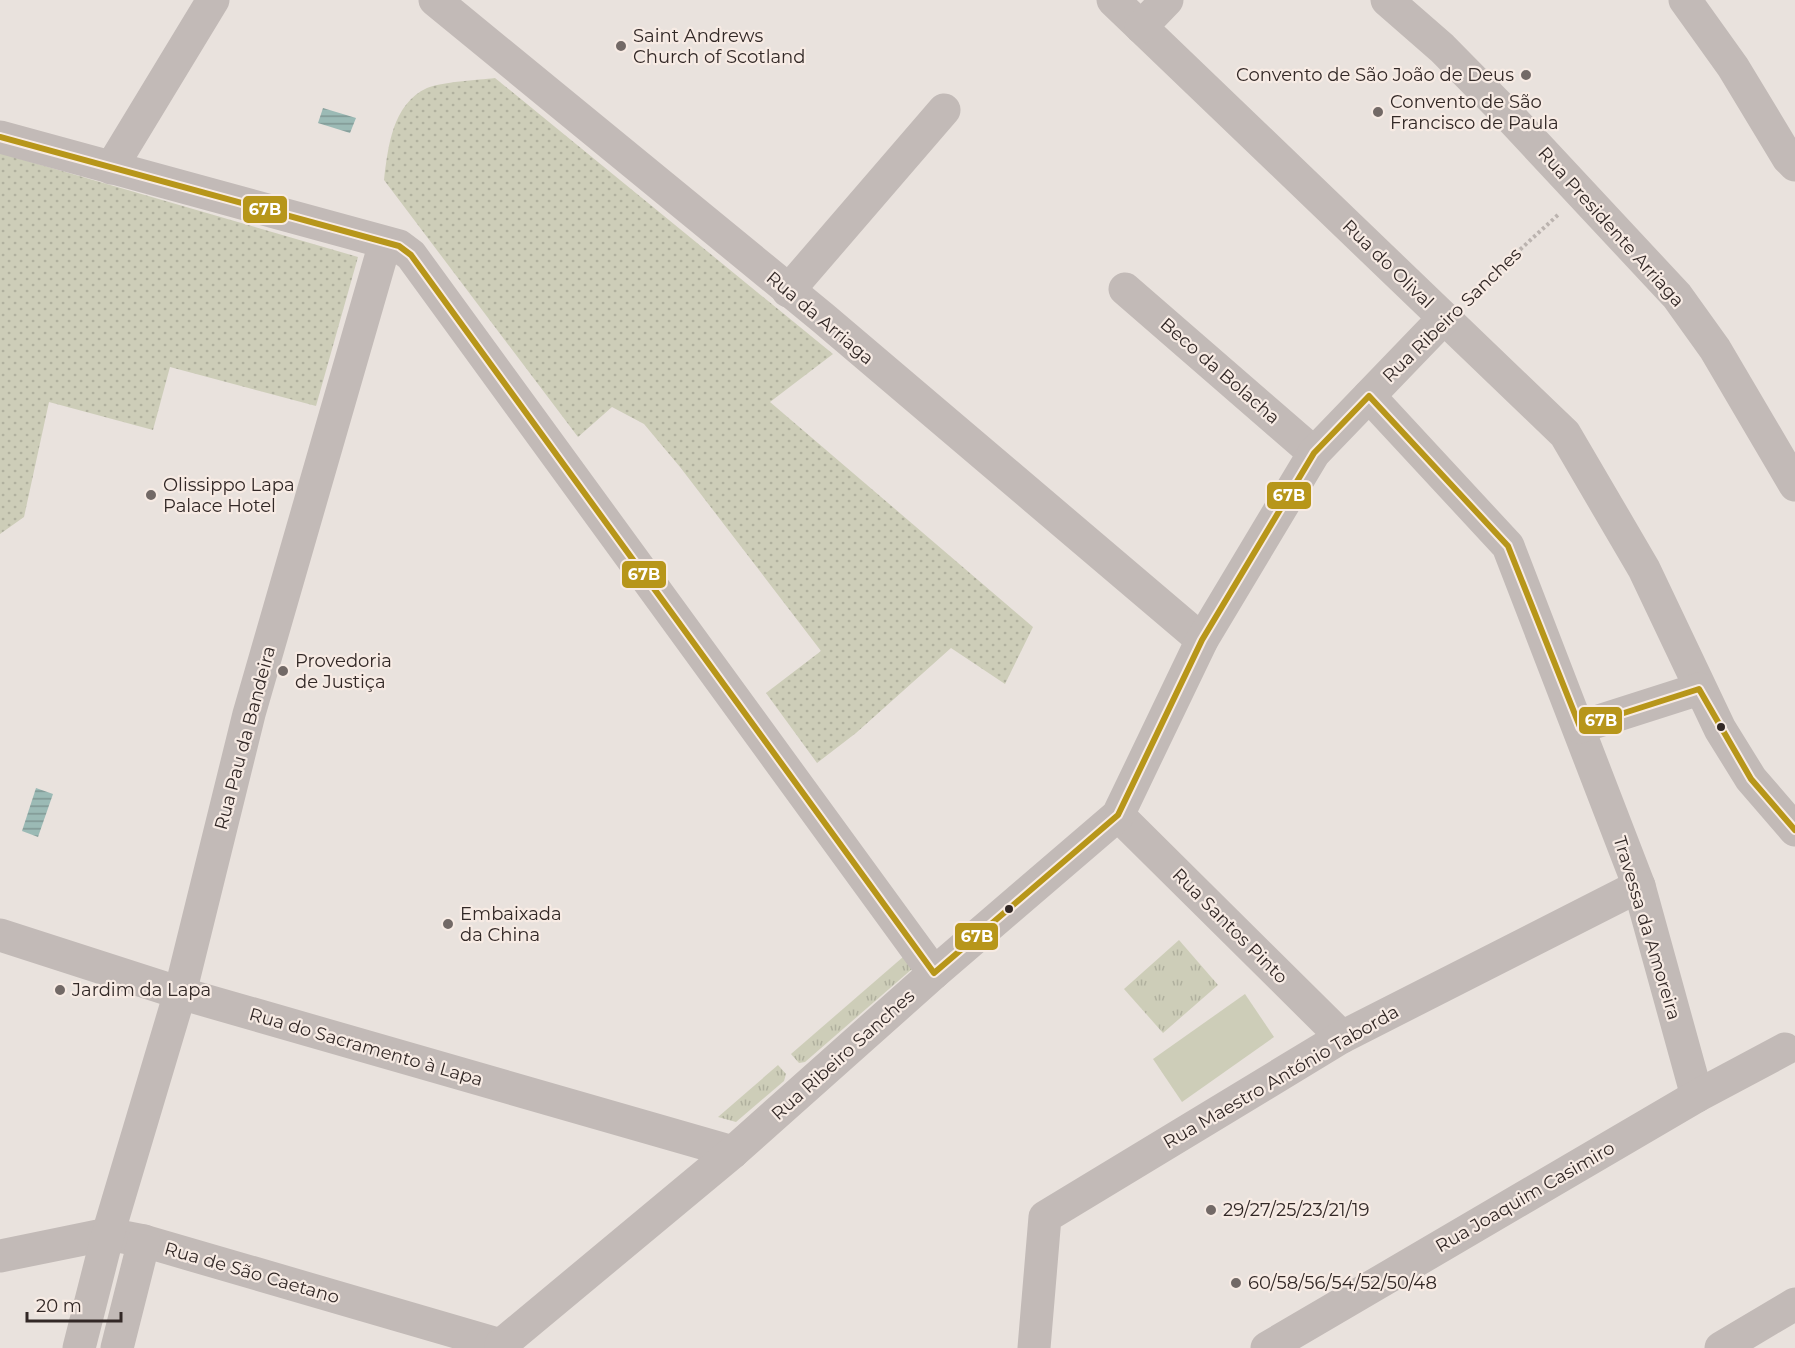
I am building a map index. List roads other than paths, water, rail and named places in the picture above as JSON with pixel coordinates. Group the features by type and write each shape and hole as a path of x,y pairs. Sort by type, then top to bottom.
{"street":[{"path":"111,168 213,0"},
{"name":"Rua da Arriaga","path":"435,0 788,291 1202,640"},
{"name":"Rua do Olival","path":"1113,0 1565,434 1644,569 1684,648 1699,688 1752,779 1795,830"},
{"path":"1141,27 1167,0"},
{"name":"Rua Presidente Arriaga","path":"1387,0 1442,48 1511,118 1677,296 1715,349 1795,485"},
{"path":"1685,0 1733,67 1788,158 1795,165"},
{"path":"788,291 944,110"},
{"path":"0,137 399,246 411,255 934,973"},
{"name":"Rua Pau da Bandeira","path":"79,1348 108,1234 180,993 249,714 385,243"},
{"name":"Beco da Bolacha","path":"1125,289 1314,453"},
{"name":"Rua Ribeiro Sanches","path":"500,1346 733,1152 934,973 1118,815 1202,640 1314,453 1444,318"},
{"name":"Travessa da Amoreira","path":"1369,396 1508,546 1580,727 1639,886 1697,1096"},
{"path":"1580,727 1699,688"},
{"name":"Rua Santos Pinto","path":"1118,815 1342,1037"},
{"name":"Rua Maestro António Taborda","path":"1034,1348 1045,1217 1342,1037 1639,886"},
{"name":"Rua do Sacramento à Lapa","path":"0,935 180,993 733,1152"},
{"name":"Rua Joaquim Casimiro","path":"1267,1348 1697,1096 1785,1049"},
{"name":"Rua de São Caetano","path":"0,1256 108,1234 144,1241 500,1346"},
{"path":"117,1348 144,1241"},
{"path":"1721,1348 1795,1304"}],"water":[{"path":"323,108 356,118 350,133 318,123"},
{"path":"36,788 53,794 38,837 22,831"}],"place":[{"name":"Saint Andrews Church of Scotland","path":"621,46"},
{"name":"Convento de São João de Deus","path":"1526,75"},
{"name":"Convento de São Francisco de Paula","path":"1378,112"},
{"name":"Olissippo Lapa Palace Hotel","path":"151,495"},
{"name":"Provedoria de Justiça","path":"283,671"},
{"name":"Embaixada da China","path":"448,924"},
{"name":"Jardim da Lapa","path":"60,990"},
{"name":"29/27/25/23/21/19","path":"1211,1210"},
{"name":"60/58/56/54/52/50/48","path":"1236,1283"}]}
